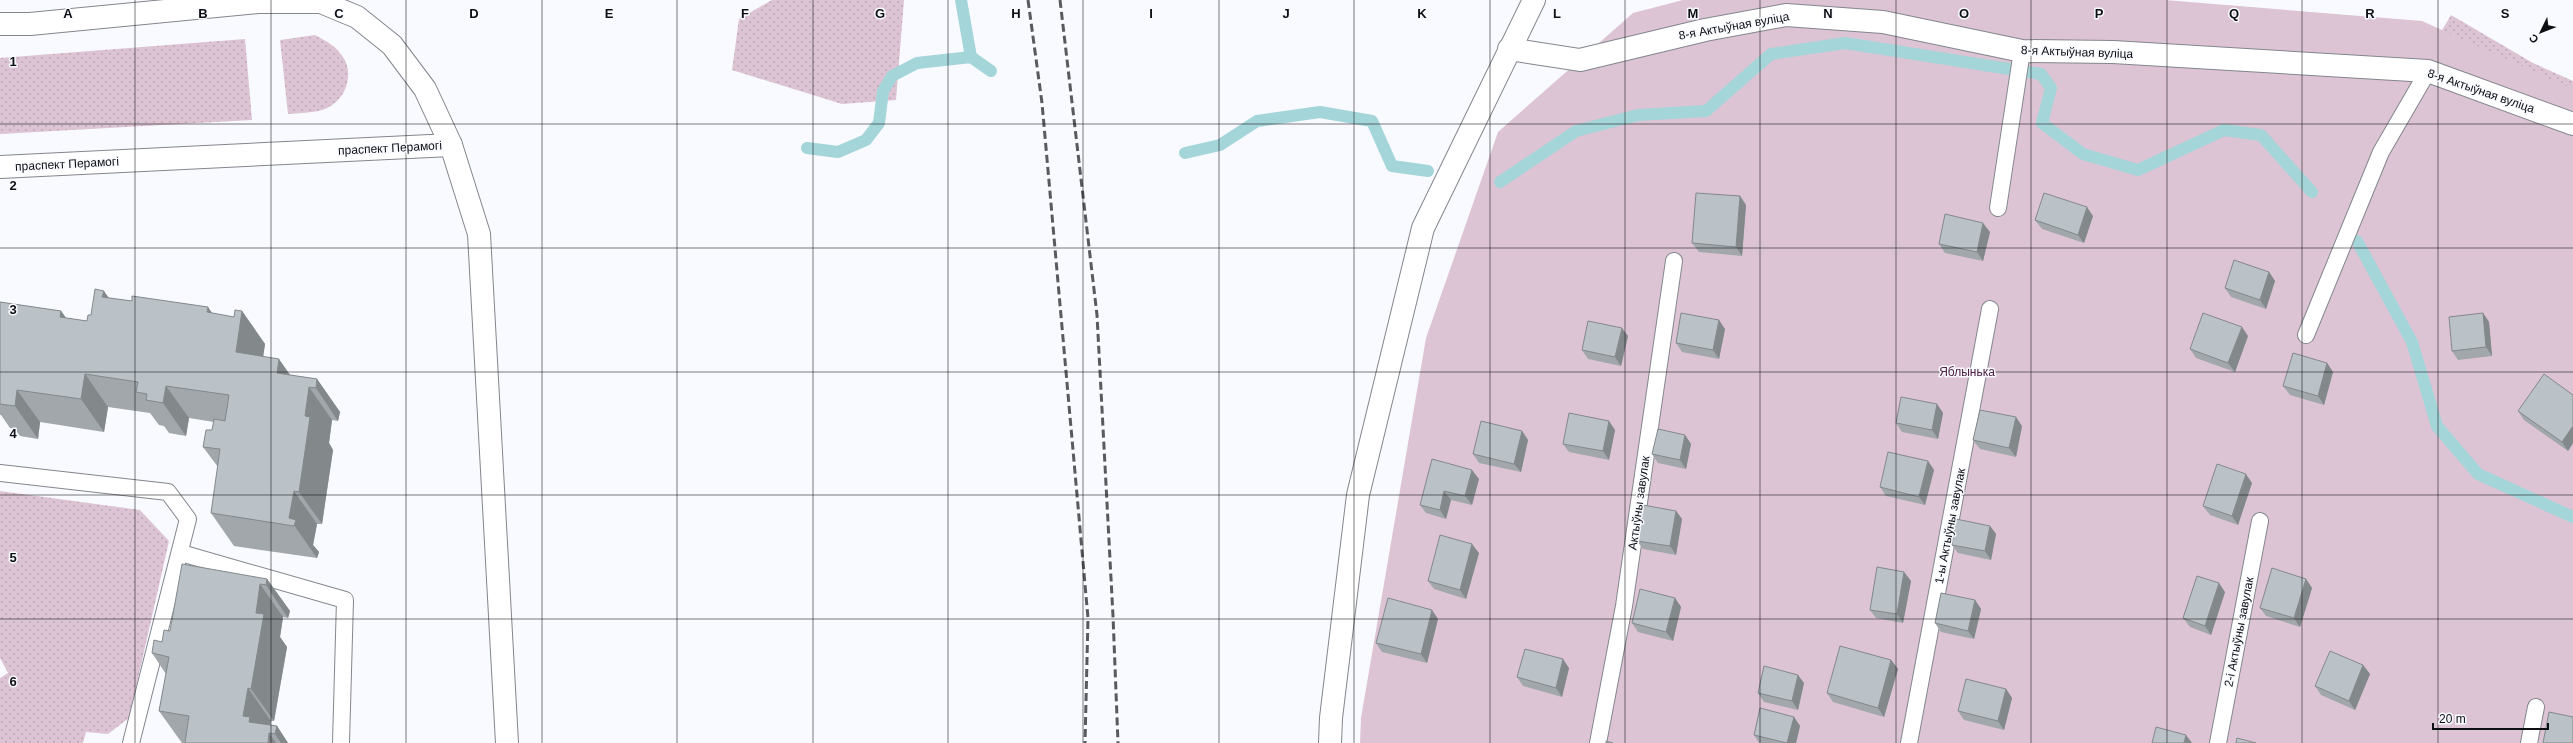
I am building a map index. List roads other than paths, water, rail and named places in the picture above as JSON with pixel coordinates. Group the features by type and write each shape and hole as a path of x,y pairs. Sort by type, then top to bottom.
{"street":[{"path":"1330,743 1331,718 1358,495 1423,228 1487,100 1509,49 1534,0"},
{"name":"праспект Перамогі","path":"0,24 30,24 258,2 321,2 357,17 392,45 425,89 451,144 0,167"},
{"name":"8-я Актыўная вуліца","path":"1509,49 1580,60 1705,30 1786,15 1883,22 2022,55 2113,52 2428,71 2573,124"},
{"path":"451,144 479,234 507,743"}],"lane":[{"path":"1998,208 2022,55"},
{"path":"2306,335 2381,152 2428,71"},
{"name":"Актыўны завулак","path":"1598,743 1624,606 1674,261"},
{"name":"1-ы Актыўны завулак","path":"1909,743 1990,309"},
{"path":"0,473 168,492 188,518 181,553 131,743"},
{"name":"2-і Актыўны завулак","path":"2218,743 2260,521"},
{"path":"181,553 345,600 341,743"},
{"path":"2529,743 2536,707"}],"waterway":[{"path":"961,0 971,57"},
{"path":"1500,182 1576,131 1638,115 1706,111 1771,54 1845,43 2041,74 2051,88 2042,123 2083,154 2138,170 2224,130 2261,135 2312,192"},
{"path":"807,148 838,152 866,140 879,123 883,91 892,76 917,63 971,57 991,71"},
{"path":"1185,153 1220,145 1257,121 1320,112 1372,121 1392,166 1428,171"},
{"path":"2357,241 2412,342 2437,426 2478,474 2573,517"}],"railway":[{"path":"1028,0 1042,103 1088,618 1085,743"},
{"path":"1060,0 1097,315 1113,616 1118,743"}],"park label":[{"name":"Яблынька","path":"1967,372"}]}
